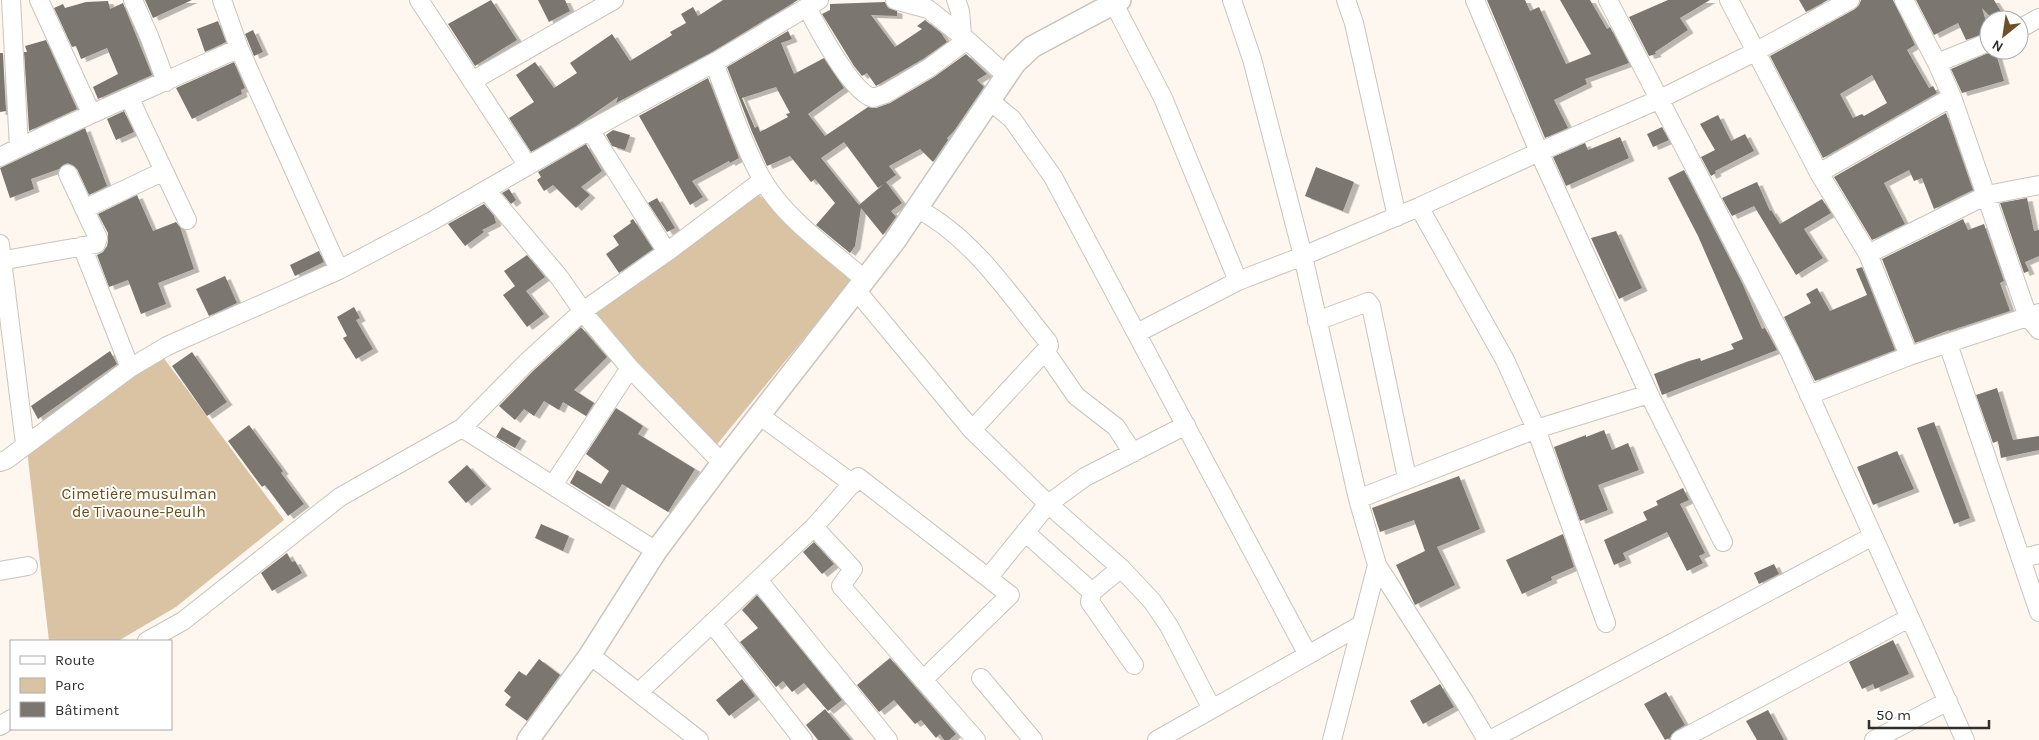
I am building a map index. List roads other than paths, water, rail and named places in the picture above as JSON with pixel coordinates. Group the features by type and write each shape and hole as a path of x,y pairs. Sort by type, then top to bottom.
{"street":[{"path":"0,1 11,0 19,148"},
{"path":"39,0 91,113"},
{"path":"133,0 166,82"},
{"path":"222,0 239,48 339,270"},
{"path":"419,0 528,166"},
{"path":"472,81 614,0"},
{"path":"895,0 928,9 964,37 1007,76"},
{"path":"956,0 960,11 964,37"},
{"path":"1232,0 1252,59 1303,256 1358,499 1378,565 1488,740 1873,536"},
{"path":"1346,0 1354,23 1397,216"},
{"path":"1475,0 1538,152 1649,394 1723,542"},
{"path":"1608,0 1790,352 1908,618 1965,740"},
{"path":"1729,0 1819,173 1868,254 1909,356"},
{"path":"1137,333 1238,281 1420,207 1538,152 1660,99 1755,52 1850,0"},
{"path":"1810,395 1909,356 2035,320 1987,196 1952,97 1904,0"},
{"path":"528,740 590,654 656,551 861,285 918,208 1007,76 1027,51 1115,1 1163,98 1238,281"},
{"path":"0,462 6,460 130,368 167,346 339,270 714,63 813,3 822,38 864,94 873,98 885,94 929,68 964,37"},
{"path":"1936,63 1979,46"},
{"path":"0,157 91,113 166,82 239,48"},
{"path":"714,63 750,154 763,180 779,201 861,285 972,430 1048,504 1121,568 1152,601 1169,626 1212,709"},
{"path":"129,97 187,220"},
{"path":"1819,173 1952,97"},
{"path":"990,101 1012,119 1053,177 1308,655"},
{"path":"590,130 667,252"},
{"path":"84,209 164,171"},
{"path":"26,444 6,345 1,256 96,244 98,238 68,174"},
{"path":"149,640 183,621 340,497 462,428 526,363 583,311 667,252 763,180"},
{"path":"1868,254 1987,196 2039,185"},
{"path":"486,190 559,277 583,311 630,368 722,463"},
{"path":"1420,207 1505,360 1536,429 1606,622"},
{"path":"918,208 936,218 953,232 981,260 1048,342 1049,346 972,430"},
{"path":"82,246 130,368"},
{"path":"1317,320 1368,302 1371,306 1407,478"},
{"path":"1948,344 2039,612"},
{"path":"1045,351 1076,396 1116,428 1133,452"},
{"path":"553,485 630,368"},
{"path":"1358,499 1407,478 1536,429 1649,394"},
{"path":"759,415 853,484"},
{"path":"988,578 1048,504 1085,477 1186,425"},
{"path":"462,428 656,551"},
{"path":"639,692 814,527 858,477 1010,595 923,680"},
{"path":"814,527 852,569 842,586 976,740"},
{"path":"1025,532 1092,592"},
{"path":"2022,558 2039,554"},
{"path":"1332,740 1378,565"},
{"path":"0,571 28,566"},
{"path":"1121,568 1092,592 1090,602 1134,665"},
{"path":"758,580 888,740"},
{"path":"1680,740 1908,618"},
{"path":"712,623 803,740"},
{"path":"1156,740 1361,625"},
{"path":"590,654 699,740"},
{"path":"980,678 1033,740"},
{"path":"1874,740 1948,702"}],"park label":[{"name":"Cimetière musulman de Tivaoune-Peulh","path":"139,502"}]}
